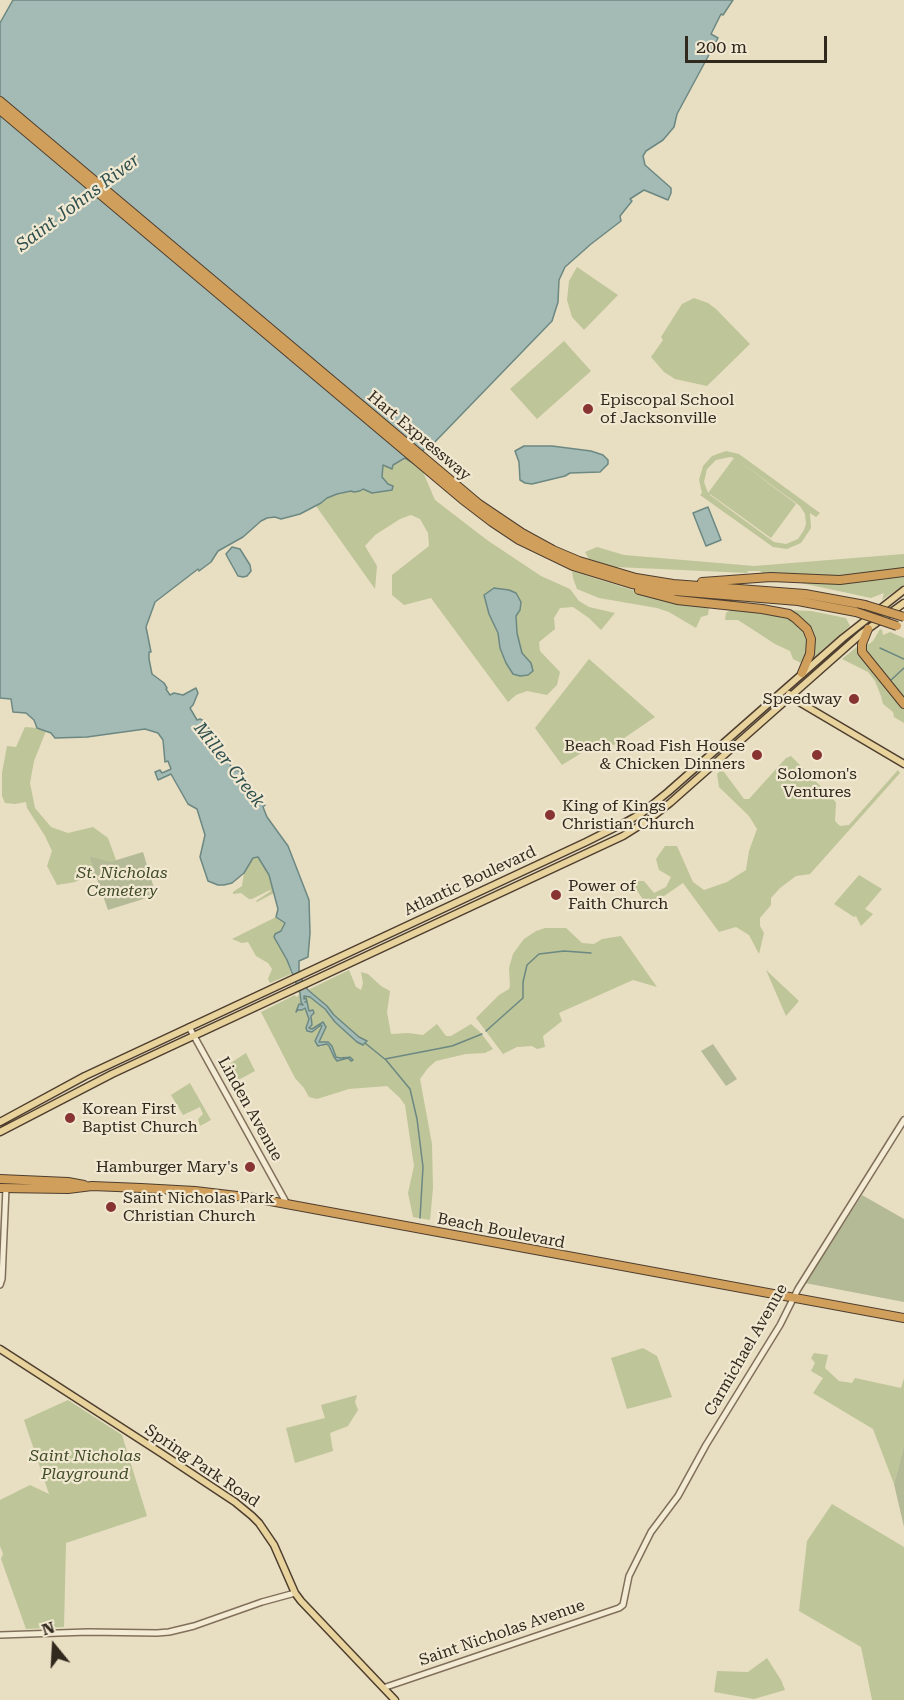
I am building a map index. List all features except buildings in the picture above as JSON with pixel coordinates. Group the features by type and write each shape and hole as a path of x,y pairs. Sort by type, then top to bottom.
{"highway":[{"name":"Hart Expressway","path":"0,101 479,504 537,542 612,579 674,591 798,601 829,606 900,627"},
{"name":"Hart Expressway","path":"0,110 478,512 533,548 555,559 636,578 673,584 831,597 904,617"},
{"path":"673,584 771,577 840,580 904,572"},
{"path":"612,579 651,594 677,600 789,614 804,625 811,639 810,654 802,673"},
{"path":"868,629 862,644 862,652 904,704"},
{"name":"Beach Boulevard","path":"2,1182 68,1189 92,1186 226,1194 904,1318"}],"main road":[{"name":"Atlantic Boulevard","path":"0,1122 85,1076 586,843 642,813 862,621 904,590"},
{"name":"Atlantic Boulevard","path":"0,1132 194,1036 632,831 670,803 868,629 904,603"},
{"path":"784,689 799,702 904,764"},
{"name":"Spring Park Road","path":"0,1349 162,1453 244,1509 259,1523 270,1539 295,1593 304,1606 395,1700"}],"street":[{"name":"Linden Avenue","path":"189,1027 287,1204"},
{"name":"Carmichael Avenue","path":"625,1599 629,1576 645,1542 678,1496 706,1445 780,1325 793,1298 904,1120"},
{"path":"0,1285 2,1279 2,1182"},
{"path":"0,1635 170,1632 295,1593"},
{"name":"Saint Nicholas Avenue","path":"383,1688 619,1608 625,1599"}],"green space":[{"path":"577,267 618,295 584,330 572,317 567,300 569,281"},
{"path":"694,298 716,309 750,344 707,386 675,379 664,372 651,357 682,304"},
{"path":"564,341 591,371 537,419 510,389"},
{"path":"726,451 739,454 820,513 816,517 810,513 811,528 801,543 787,549 773,547 700,495 702,493 699,480 703,466 712,456","holes":["734,458 708,493 704,482 707,469 716,460","735,458 800,506 805,514 806,524 798,539 786,544 774,542 710,495 771,538 796,504"]},
{"path":"405,457 412,463 420,465 435,500 487,540 541,576 570,589 579,601 589,607 615,613 601,630 573,607 560,608 554,618 555,629 539,642 540,651 560,672 557,685 547,695 527,691 516,695 508,702 431,598 404,605 392,595 392,575 429,546 428,533 420,519 411,515 400,519 375,535 365,546 377,566 375,589 316,506 337,494 388,484 382,477 383,465 393,465 404,460","holes":["495,589 509,590 520,610 516,616 522,653 531,663 500,648 498,633 489,614"]},
{"path":"597,547 624,555 754,566 904,554 904,570 826,578 763,574 760,571 748,571 747,573 616,567 590,561 585,552"},
{"path":"572,571 648,595 709,608 708,615 701,617 696,628 669,612 657,608 599,598 577,589"},
{"path":"904,574 904,585 882,600 884,593 871,598 801,583 801,581"},
{"path":"732,609 791,618 807,634 809,649 803,664 793,659 790,651 738,620 725,620 726,613"},
{"path":"784,610 811,611 846,618 850,626 814,657 812,655 813,641"},
{"path":"880,629 883,635 890,632 904,638 904,701 866,655 865,644 873,641"},
{"path":"859,645 862,659 904,708 904,723 894,717 893,712 883,704 875,681 868,672 842,659"},
{"path":"589,659 655,717 614,745 601,741 562,765 535,728"},
{"path":"25,727 46,731 34,761 30,783 35,808 51,827 68,833 93,827 108,838 116,860 110,863 89,856 95,873 75,882 57,885 47,866 52,851 27,808 26,802 5,803 2,796 2,773 7,746 16,747"},
{"path":"791,756 834,800 836,803 835,821 840,826 849,825 898,770 900,773 810,874 796,876 771,898 771,905 760,918 760,926 764,933 759,954 749,935 736,927 719,932 683,883 648,907 632,883 644,881 654,893 666,887 671,877 659,870 656,859 665,846 677,846 693,882 704,890 727,882 746,870 749,851 757,829 749,816 719,787 717,774 720,771 724,772 744,799 749,799 786,758"},
{"name":"St. Nicholas Cemetery","path":"143,852 156,895 108,910 89,856 110,862"},
{"path":"255,856 261,861 269,875 274,893 257,902 271,891 252,899 241,893 233,894 242,886 244,873"},
{"path":"859,875 882,889 865,909 873,914 861,926 856,916 854,917 834,904"},
{"path":"276,917 285,923 281,931 291,974 270,983 268,979 272,969 268,963 256,956 248,942 242,943 232,939"},
{"path":"545,928 566,928 582,943 594,944 602,939 621,936 657,987 633,980 559,1013 562,1021 543,1036 545,1047 537,1049 532,1046 517,1047 503,1054 476,1018 499,995 509,989 509,968 513,954 524,939"},
{"path":"349,970 356,987 361,990 363,983 361,972 368,974 390,991 387,1012 391,1034 423,1035 437,1024 446,1036 451,1036 471,1024 493,1049 485,1053 466,1054 436,1061 420,1079 432,1144 433,1188 430,1220 413,1217 408,1193 414,1166 405,1105 400,1098 387,1086 349,1089 317,1099 309,1097 295,1078 261,1012 295,995 296,997 300,993 303,1005 298,1009 305,1008 309,1019 306,1028 309,1032 322,1024 323,1026 315,1041 320,1047 327,1044 332,1054 340,1061 350,1059 351,1057 348,1056 338,1058 332,1046 327,1042 318,1042 326,1027 321,1022 312,1029 309,1028 312,1014 305,1003 307,1000 304,999 306,996 310,997 357,1042 366,1041 308,990"},
{"path":"766,970 799,1001 786,1016"},
{"path":"713,1044 737,1079 726,1086 701,1051"},
{"path":"246,1053 255,1071 231,1084 228,1082 226,1066"},
{"path":"190,1083 211,1120 200,1126 198,1119 203,1114 200,1107 183,1115 171,1095"},
{"path":"862,1195 904,1219 904,1302 805,1283"},
{"path":"643,1348 657,1356 672,1397 627,1409 611,1358"},
{"path":"814,1353 828,1355 825,1368 839,1381 852,1383 855,1378 901,1388 904,1378 904,1445 894,1484 873,1429 813,1393 823,1378 811,1371 815,1363 811,1358"},
{"path":"357,1395 355,1402 358,1410 348,1426 330,1433 333,1451 295,1463 286,1428 325,1418 321,1405"},
{"name":"Saint Nicholas Playground","path":"68,1400 122,1435 147,1516 66,1543 64,1627 26,1629 1,1559 3,1554 0,1546 0,1500 30,1485 49,1494 24,1420"},
{"path":"904,1445 904,1527 894,1484"},
{"path":"832,1504 904,1547 904,1700 872,1700 861,1647 799,1611 807,1541"},
{"path":"767,1658 785,1690 754,1699 714,1692 717,1671 748,1672"}],"water":[{"name":"Saint Johns River","path":"13,0 733,0 723,15 721,14 711,34 718,38 677,114 674,127 663,140 646,151 643,156 645,165 671,188 668,200 644,190 630,199 632,201 620,216 621,221 565,267 559,280 558,302 552,321 430,447 423,450 420,465 405,458 393,465 392,469 383,465 382,477 393,486 392,490 372,493 363,489 337,494 300,514 281,519 267,518 261,521 243,537 218,551 211,562 199,571 198,569 155,602 146,627 152,674 164,683 170,695 174,693 183,695 196,688 198,693 190,708 197,720 204,721 222,750 220,752 235,771 238,770 247,780 261,804 265,805 263,807 267,817 288,846 309,900 308,957 299,961 302,980 308,990 334,1015 359,1037 367,1041 363,1045 357,1042 335,1022 325,1009 310,997 304,996 309,1011 313,1010 314,1013 311,1016 312,1025 309,1028 312,1029 323,1022 326,1027 319,1042 328,1042 336,1057 350,1057 353,1060 351,1061 348,1058 337,1061 327,1044 318,1046 315,1041 322,1026 312,1032 307,1031 309,1019 305,1008 296,1012 299,1004 303,1005 300,993 287,960 274,937 285,923 276,917 278,909 269,875 258,857 253,858 244,873 232,883 218,885 208,881 200,857 205,835 197,809 188,804 171,774 158,780 155,772 160,770 162,773 171,769 168,761 165,762 163,740 158,733 145,729 87,737 55,738 51,733 37,728 34,720 26,713 13,712 11,699 0,698 0,23"},
{"path":"524,446 552,446 591,451 603,455 608,460 608,464 600,472 570,473 532,484 525,483 520,480 519,462 515,451"},
{"path":"708,507 721,540 706,546 693,513"},
{"path":"232,547 240,549 250,565 251,571 247,576 238,576 228,558 226,554"},
{"path":"494,588 516,593 521,602 516,616 517,633 522,653 531,663 533,671 528,675 513,674 500,648 498,633 489,614 484,595"}],"waterway":[{"path":"880,648 904,659"},
{"path":"891,680 904,668"},
{"path":"486,1031 523,998 523,982 527,965 539,954 564,951 591,953"},
{"path":"385,1059 452,1046 482,1034"},
{"name":"Miller Creek","path":"365,1043 386,1060 410,1089 417,1119 423,1167 420,1218"}],"place":[{"name":"Episcopal School of Jacksonville","path":"588,409"},
{"name":"Speedway","path":"854,699"},
{"name":"Beach Road Fish House & Chicken Dinners","path":"757,755"},
{"name":"Solomon's Ventures","path":"817,755"},
{"name":"King of Kings Christian Church","path":"550,815"},
{"name":"Power of Faith Church","path":"556,895"},
{"name":"Korean First Baptist Church","path":"70,1118"},
{"name":"Hamburger Mary's","path":"250,1167"},
{"name":"Saint Nicholas Park Christian Church","path":"111,1207"}]}
